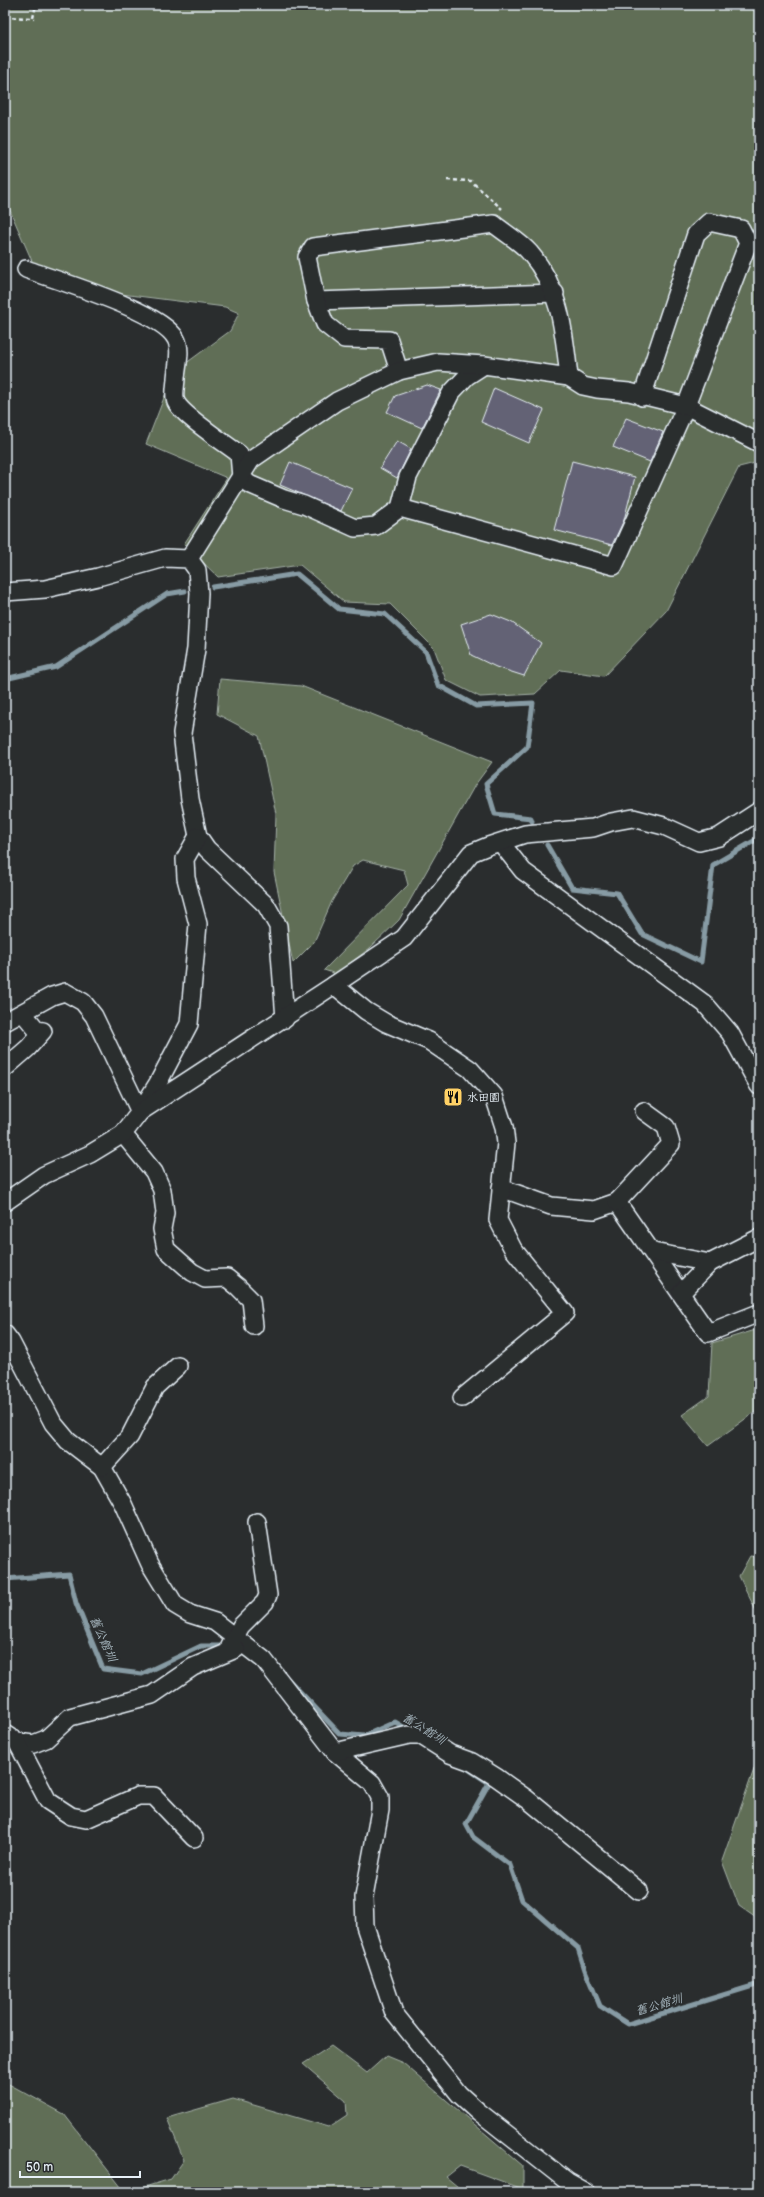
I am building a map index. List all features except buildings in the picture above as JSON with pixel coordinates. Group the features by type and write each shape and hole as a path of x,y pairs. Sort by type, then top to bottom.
{"street":[{"path":"400,508 614,566 686,406 748,243 741,229 709,222 696,234 642,397"},
{"path":"399,371 388,340 344,339 326,324 316,301 307,257 313,247 494,224 530,253 555,293 564,334 570,378"},
{"path":"26,269 140,311 172,333 179,348 175,394 176,402 184,412 239,454 241,477 249,484 284,499 304,505 355,528 376,526 400,508 408,476 451,393 466,376 484,365"},
{"path":"316,301 555,293"},
{"path":"189,559 241,477 250,460 337,401 399,371 438,362 484,365 570,378 583,386 629,392 642,397 686,406 759,443"},
{"path":"5,592 52,587 105,575 166,558 189,559"},
{"path":"189,559 197,570 200,593 196,649 182,733 190,799 198,836 207,849 266,905 278,926 285,1019"},
{"path":"140,1112 285,1019 404,938 470,853 525,834 593,828 611,822 633,818 664,826 699,842 719,837 759,811"},
{"path":"5,1202 44,1175 90,1154 123,1134 140,1112 158,1083 189,1024 198,924 186,878 185,859 198,836"},
{"path":"501,843 523,871 705,1004 730,1033 759,1086"},
{"path":"334,985 366,1011 386,1023 429,1041 470,1069 494,1096 504,1127 506,1143 498,1220 513,1249 565,1313 462,1398"},
{"path":"5,1022 52,996 65,992 83,1002 94,1016 140,1112"},
{"path":"5,1068 28,1048 43,1031 37,1030 23,1013"},
{"path":"501,1188 551,1206 594,1210 617,1202 671,1144 666,1127 644,1111"},
{"path":"123,1134 154,1172 162,1190 165,1213 162,1229 166,1249 192,1272 205,1279 227,1278 238,1287 251,1300 254,1326"},
{"path":"617,1202 708,1333 759,1313"},
{"path":"680,1293 710,1263 759,1238"},
{"path":"653,1252 710,1263"},
{"path":"5,1334 11,1342 53,1423 68,1441 102,1467 123,1504 150,1564 175,1605 190,1614 215,1622 264,1660 335,1752 372,1783 380,1797 380,1810 364,1897 365,1926 394,2013 459,2094 479,2112 568,2182 586,2192"},
{"path":"102,1467 130,1436 155,1387 178,1366"},
{"path":"11,1738 33,1744 46,1739 70,1718 152,1694 194,1667 236,1649 230,1646 236,1638 241,1626 265,1602 268,1594 257,1522"},
{"path":"335,1752 409,1735 420,1736 450,1754 472,1762 503,1782 527,1799 639,1891"},
{"path":"11,1738 48,1801 71,1816 86,1819 138,1796 154,1796 194,1838"}],"path":[{"path":"5,17 33,18 36,5"}],"green space":[{"path":"5,5 759,5 759,462 739,467 666,611 604,676 561,670 535,694 480,697 446,680 434,648 390,604 344,602 300,565 218,577 184,544 227,478 146,444 174,372 230,331 239,313 225,307 42,284 5,199"},
{"path":"220,679 301,686 492,762 475,785 399,920 370,948 336,974 324,970 408,885 404,870 363,860 353,866 332,901 314,942 293,963 274,872 276,814 259,736 217,714"},
{"path":"759,1329 759,1409 708,1446 682,1415 709,1396 712,1343"},
{"path":"750,1556 759,1557 759,1617 739,1576"},
{"path":"759,1755 759,1920 739,1906 722,1861"},
{"path":"331,2046 367,2073 386,2056 403,2063 523,2166 523,2189 460,2166 446,2177 464,2192 128,2192 171,2179 184,2160 167,2118 233,2099 329,2127 347,2115 346,2101 303,2064"},
{"path":"5,2082 64,2114 125,2192 5,2192"}],"waterway":[{"path":"213,587 297,574 339,609 385,614 426,652 438,685 476,706 533,703 527,747 486,784 495,814 531,818 532,821"},
{"path":"5,679 56,667 167,594 185,591"},
{"path":"547,845 572,888 617,893 642,934 701,962 713,865 759,838"},
{"name":"舊公館圳","path":"5,1579 69,1574 76,1603 103,1669 142,1674 201,1646 226,1646"},
{"name":"舊公館圳","path":"288,1679 340,1734 364,1736 395,1722 410,1731"},
{"name":"舊公館圳","path":"465,1767 489,1783 466,1824 473,1837 510,1865 522,1900 578,1948 585,1970 600,2006 628,2024 756,1985 759,1986"}],"place":[{"name":"水田園","path":"453,1097"}]}
